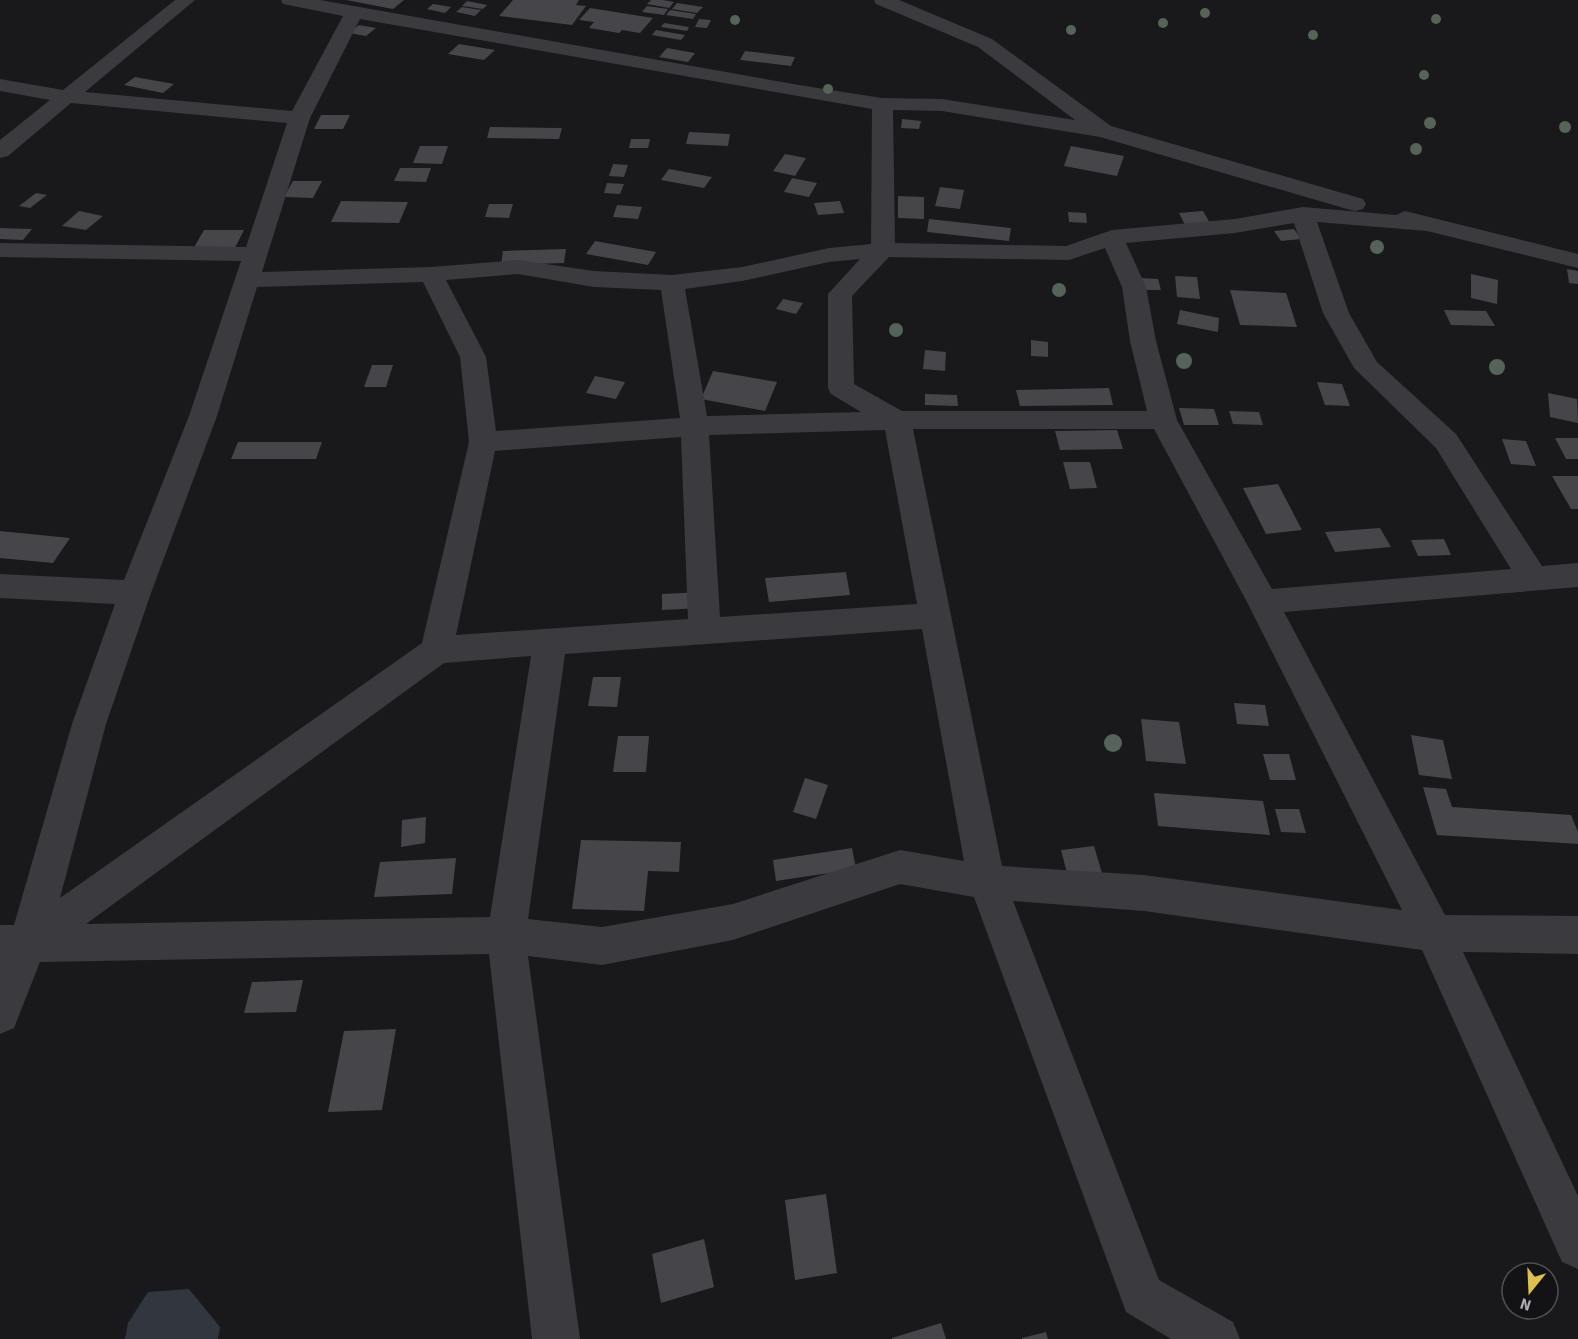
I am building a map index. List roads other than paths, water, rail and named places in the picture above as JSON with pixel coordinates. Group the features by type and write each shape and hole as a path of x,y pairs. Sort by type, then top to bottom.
{"street":[{"path":"0,151 186,0"},
{"path":"290,0 882,104 942,105 1103,130 1425,224 1578,261"},
{"path":"883,0 985,43 1103,130"},
{"path":"0,1014 14,944 135,593 203,416 300,118 354,12"},
{"path":"0,85 69,97 300,118"},
{"path":"882,104 883,250 840,294 841,388 897,420 987,882 1142,1296 1216,1339"},
{"path":"0,250 195,255 251,267 430,274 518,267 594,279 672,283 742,274 829,255 883,250 1069,253 1112,237 1235,226 1304,214 1425,224"},
{"path":"1304,214 1336,313 1367,368 1446,441 1533,578"},
{"path":"1112,237 1134,287 1143,341 1163,420 1263,602 1434,933 1578,1246"},
{"path":"430,274 473,357 483,442 436,650"},
{"path":"672,283 695,426 705,631"},
{"path":"483,442 695,426 897,420 1163,420"},
{"path":"1263,602 1578,575"},
{"path":"0,586 135,593"},
{"path":"14,944 436,650 935,615"},
{"path":"550,642 506,935 556,1339"},
{"path":"14,944 506,935 602,946 733,922 900,867 987,882 1144,893 1434,933 1578,935"}]}
